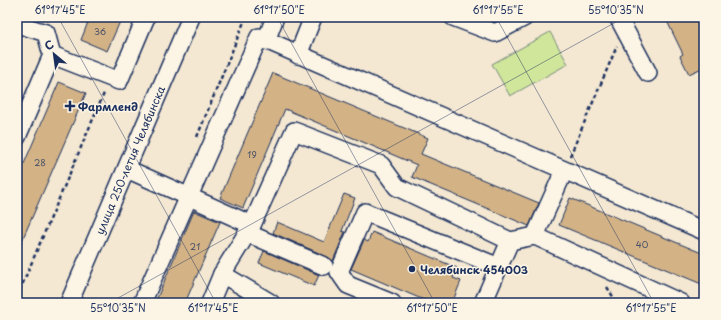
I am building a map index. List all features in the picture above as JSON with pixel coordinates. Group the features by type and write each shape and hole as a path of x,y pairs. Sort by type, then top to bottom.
{"street":[{"path":"52,55 119,81 146,17"},
{"name":"улица 250-летия Челябинска","path":"69,303 192,17"},
{"path":"266,41 275,17"},
{"path":"298,55 313,17"},
{"path":"453,17 495,33 516,19"},
{"path":"621,23 648,73"},
{"path":"17,24 46,33 52,55 17,137"},
{"path":"142,303 259,37 704,231"},
{"path":"210,303 222,274 249,229 294,131 381,165 397,187 510,241 536,236 681,303"},
{"path":"127,169 189,197 324,266"},
{"path":"536,236 564,171"},
{"path":"392,303 348,285 339,272 365,212 499,267"},
{"path":"483,303 510,241"},
{"path":"222,274 271,303"}],"path":[{"path":"564,171 621,23"},
{"path":"17,297 110,78"}],"green space":[{"path":"550,32 568,64 510,96 492,64"}],"building":[{"path":"90,17 122,17 107,51 81,40"},
{"path":"665,17 704,17 704,67 689,74 680,56 683,54"},
{"path":"273,73 428,138 421,154 539,203 529,226 412,177 417,165 285,109 243,208 220,198"},
{"path":"59,82 86,93 17,252 17,180"},
{"path":"344,194 355,198 342,231 345,232 333,261 328,257 273,233 277,222 324,242"},
{"path":"570,198 704,254 704,285 559,225"},
{"path":"194,211 220,222 185,303 155,303"},
{"path":"372,232 457,268 453,278 461,281 452,303 431,303 351,269 364,240 368,242"},
{"path":"264,251 319,275 314,286 259,263"}],"place":[{"name":"Фармленд","path":"70,106"},
{"name":"Челябинск 454003","path":"412,269"}]}
